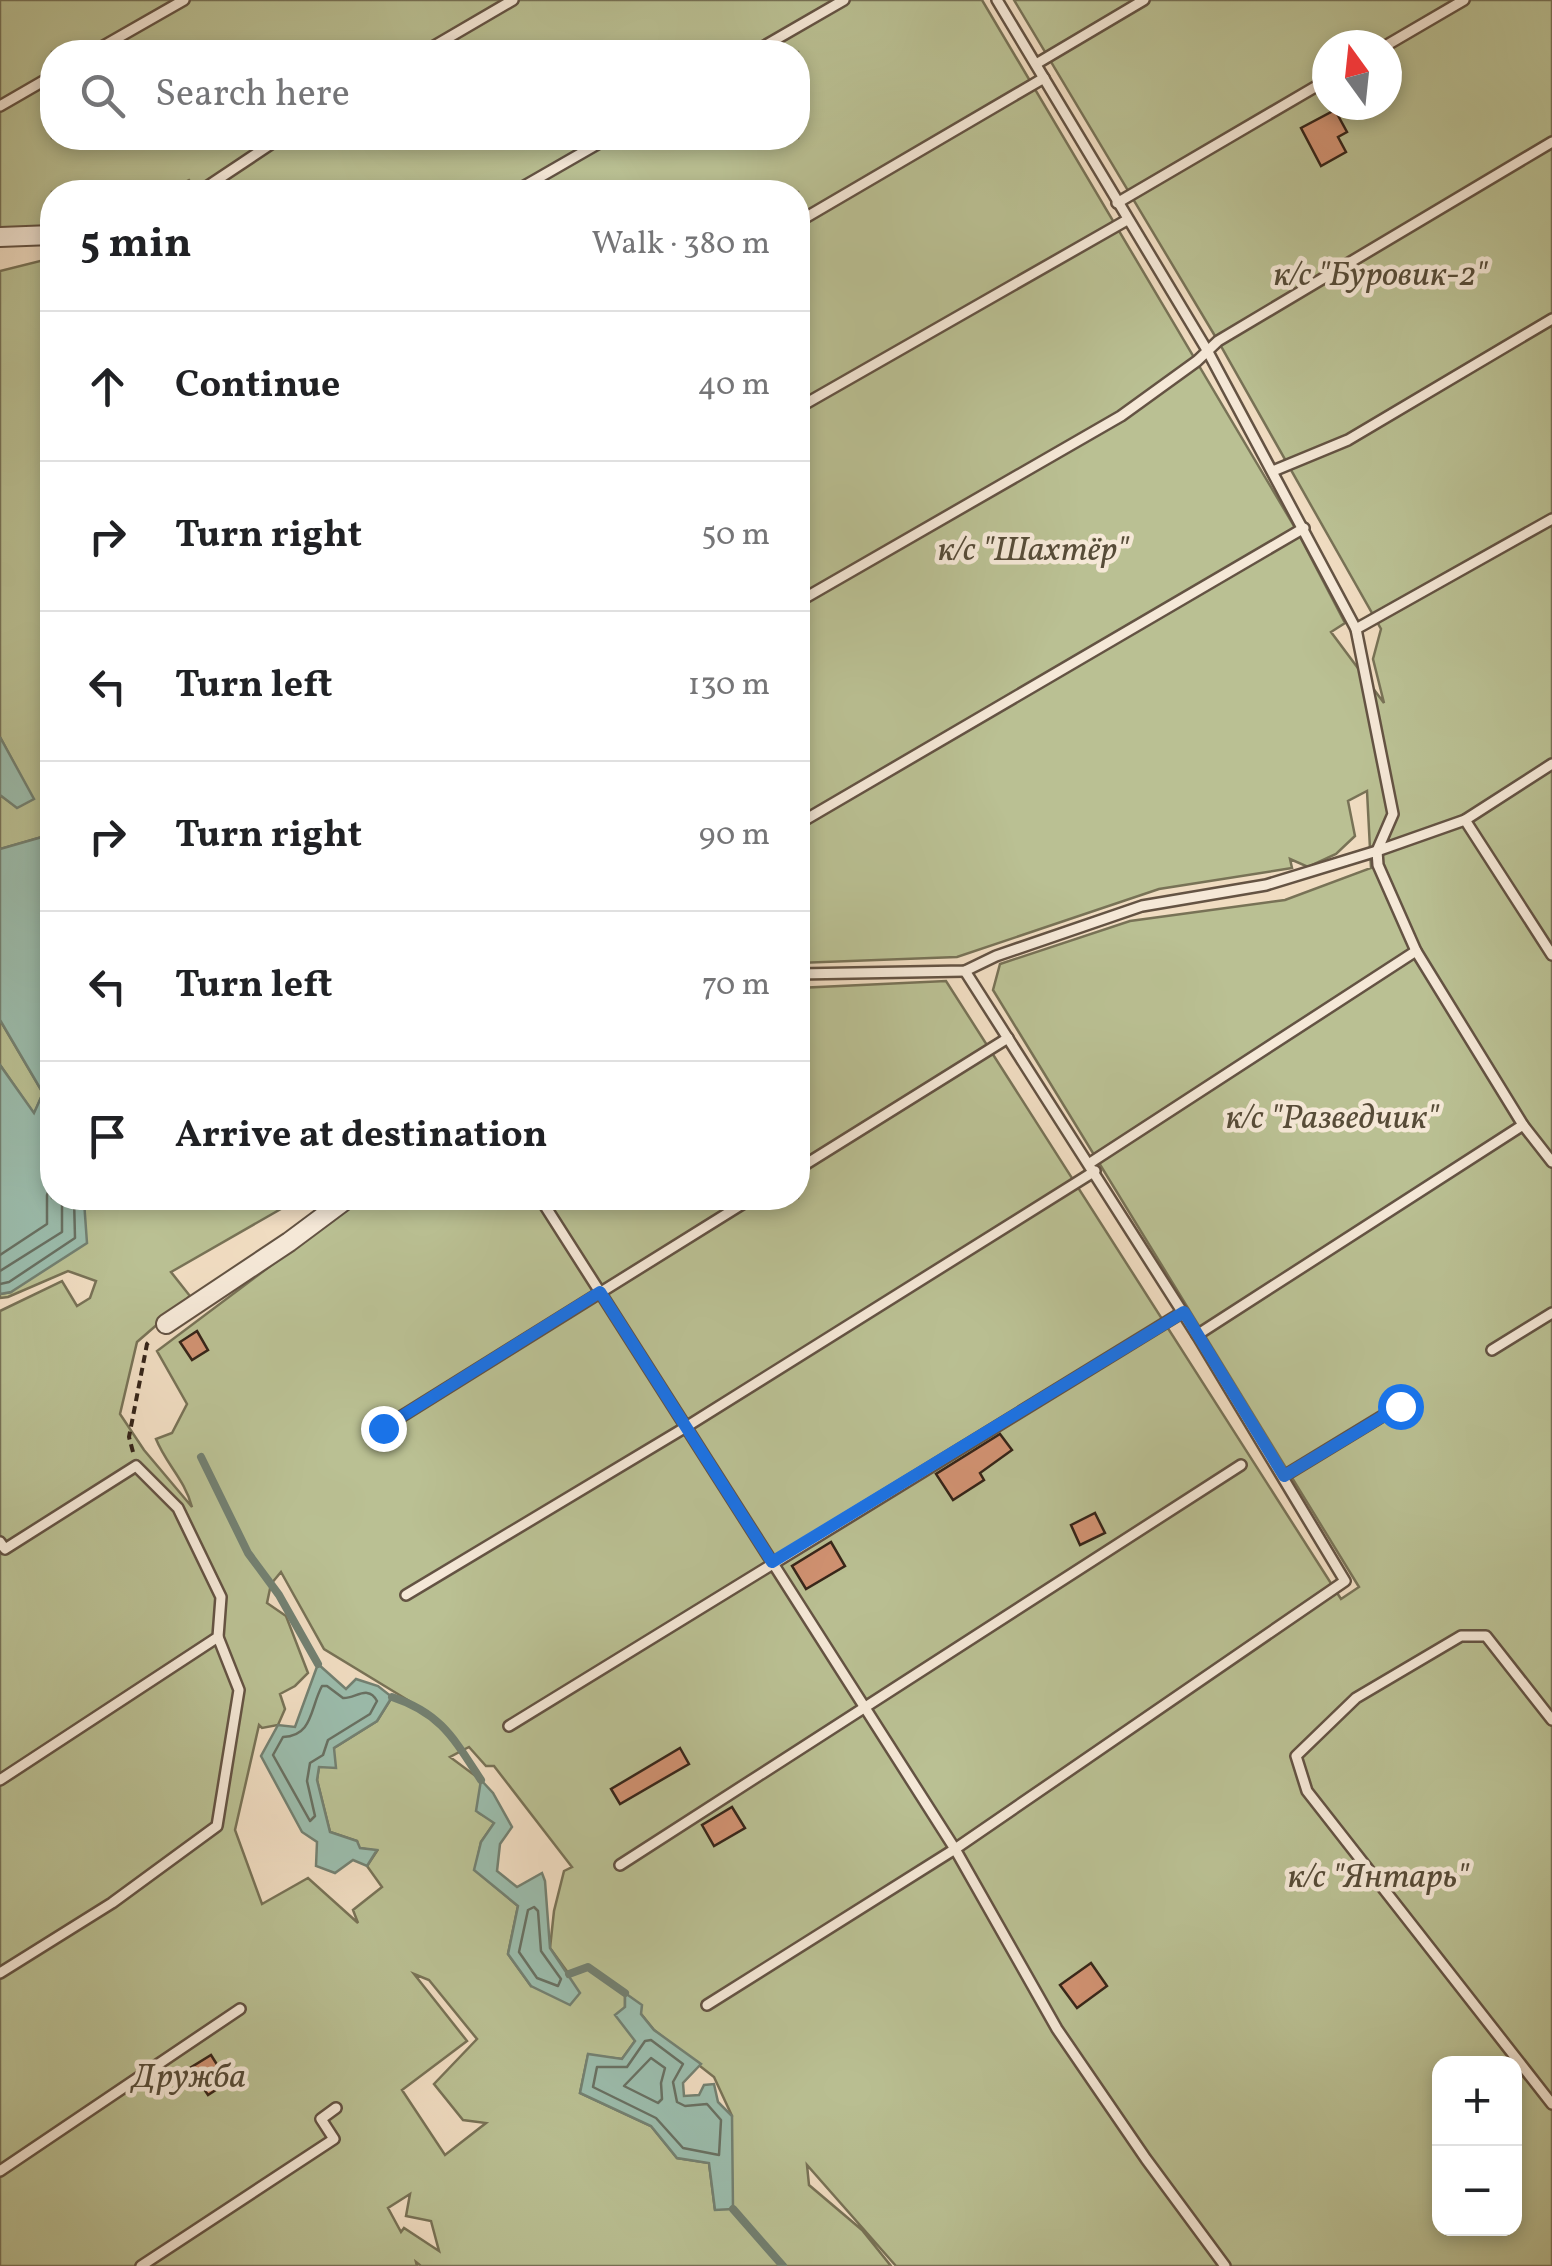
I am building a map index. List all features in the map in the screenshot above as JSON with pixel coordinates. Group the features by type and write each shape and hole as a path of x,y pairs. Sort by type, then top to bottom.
{"street":[{"path":"0,237 40,235"},
{"path":"166,1324 332,1210"}],"lane":[{"path":"114,40 184,0"},
{"path":"445,40 513,0"},
{"path":"775,40 844,0"},
{"path":"997,0 1207,350 1356,628 1393,814 1377,850 1378,865 1416,950 1523,1124 1552,1162"},
{"path":"1036,64 1144,0"},
{"path":"1402,36 1464,0"},
{"path":"810,215 1044,78"},
{"path":"0,106 40,83"},
{"path":"1117,203 1312,89"},
{"path":"810,595 1121,416 1207,350 1552,142"},
{"path":"217,180 262,150"},
{"path":"535,180 587,150"},
{"path":"810,401 1127,220"},
{"path":"1273,471 1348,440 1552,318"},
{"path":"1356,628 1552,518"},
{"path":"810,817 1304,528"},
{"path":"810,974 965,971 996,956 1142,906 1266,885 1465,820 1552,764"},
{"path":"1465,820 1552,955"},
{"path":"406,1596 686,1427 1092,1167 1416,950"},
{"path":"707,2006 955,1849 1345,1581 1184,1312 965,971"},
{"path":"810,1162 1008,1038"},
{"path":"1197,1334 1523,1124"},
{"path":"548,1210 955,1849 1057,2028 1224,2266"},
{"path":"383,1428 733,1210"},
{"path":"510,1726 1184,1312"},
{"path":"1492,1350 1552,1313"},
{"path":"1284,1476 1400,1406"},
{"path":"620,1865 1241,1465"},
{"path":"0,1973 112,1904 217,1826 239,1690 218,1637 221,1596 178,1508 136,1466 2,1548"},
{"path":"1552,1720 1486,1636 1461,1636 1356,1698 1296,1756 1306,1790 1552,2104"},
{"path":"0,1780 218,1637"},
{"path":"0,2171 240,2009"},
{"path":"141,2266 334,2139 321,2119 336,2108"}],"path":[{"path":"136,1466 129,1437 148,1344 166,1324"}],"green space":[{"path":"0,0 982,0 1297,531 1345,623 1331,632 1384,703 1373,659 1381,629 1218,341 1014,0 1552,0 1552,2266 896,2266 807,2165 809,2185 862,2230 891,2266 421,2266 416,2262 417,2266 0,2266 0,1311 62,1281 77,1306 90,1298 96,1281 68,1271 8,1297 0,1298 0,1294 11,1292 77,1210 279,1210 171,1272 190,1296 137,1342 120,1414 144,1450 192,1507 156,1439 172,1433 187,1404 157,1351 345,1210 810,1210 810,987 946,981 1341,1599 1359,1587 993,990 1000,964 1130,921 1285,900 1371,868 1367,791 1348,801 1355,836 1336,854 1308,867 1290,859 1292,868 1159,889 957,957 810,963 810,180 40,180 40,226 0,230","holes":["281,1572 324,1649 411,1702 392,1697 377,1721 334,1748 319,1766 317,1780 330,1832 357,1841 359,1848 377,1851 367,1866 382,1887 353,1910 358,1923 308,1878 262,1904 235,1830 259,1725 278,1725 285,1709 280,1694 308,1673 286,1616 267,1603 271,1584","469,1747 486,1766 494,1766 572,1867 564,1871 550,1948 569,1974 531,1986 508,1954 518,1906 475,1870 481,1842 495,1822 479,1813 481,1780 450,1757","414,1974 429,1980 477,2039 434,2084 463,2120 486,2123 445,2155 402,2090 467,2041","625,1994 654,2030 714,2077 732,2116 715,2210 709,2163 677,2158 651,2126 580,2093 588,2055 622,2059 635,2041","410,2194 406,2216 431,2221 439,2251 404,2228 401,2232 388,2208"]},
{"path":"40,261 40,838 0,849 0,795 17,807 33,799 0,737 0,271"},
{"path":"0,1020 40,1088 34,1114 0,1065"}],"water":[{"path":"0,737 34,799 17,808 0,795"},
{"path":"40,838 40,1088 0,1020 0,849"},
{"path":"0,1065 34,1113 40,1100 40,1210 85,1210 87,1243 11,1292 0,1294"},
{"path":"318,1664 346,1689 356,1679 378,1686 392,1697 377,1721 334,1748 336,1768 319,1767 317,1780 330,1832 357,1841 360,1848 377,1850 367,1866 353,1860 335,1873 316,1866 317,1842 302,1832 261,1756 278,1725 295,1727"},
{"path":"481,1780 512,1827 500,1844 497,1871 517,1887 542,1873 550,1948 580,1993 570,2005 531,1986 508,1954 518,1906 474,1870 481,1842 494,1823 476,1811"},
{"path":"625,1993 642,2005 641,2014 654,2030 701,2064 683,2083 684,2096 699,2095 704,2085 714,2084 718,2102 732,2116 733,2209 715,2210 709,2163 677,2158 651,2126 580,2093 588,2054 622,2059 635,2041 615,2015 625,2007"}],"building":[{"path":"1316,120 1340,120 1347,132 1338,137 1346,152 1321,166 1301,128"},
{"path":"197,1331 208,1350 192,1360 180,1342"},
{"path":"1000,1434 1012,1450 980,1473 984,1480 953,1500 936,1474"},
{"path":"1095,1513 1105,1533 1080,1545 1071,1525"},
{"path":"831,1542 845,1566 806,1589 792,1566"},
{"path":"680,1748 689,1764 620,1804 611,1789"},
{"path":"732,1807 745,1828 714,1846 702,1825"},
{"path":"1091,1963 1107,1986 1077,2008 1060,1985"},
{"path":"211,2055 228,2082 208,2095 190,2068"}],"waterway":[{"path":"201,1457 248,1553 279,1595 318,1664"},
{"path":"392,1697 435,1719 481,1780"},
{"path":"569,1974 588,1967 625,1993"},
{"path":"733,2209 783,2266"}],"route":[{"path":"383,1428 600,1292 772,1562 1184,1312 1284,1476 1400,1406"}],"park label":[{"name":"к/с \"Буровик-2\"","path":"1380,276"},
{"name":"к/с \"Шахтёр\"","path":"1033,551"},
{"name":"к/с \"Разведчик\"","path":"1332,1119"},
{"name":"к/с \"Янтарь\"","path":"1378,1878"},
{"name":"Дружба","path":"189,2078"}]}
